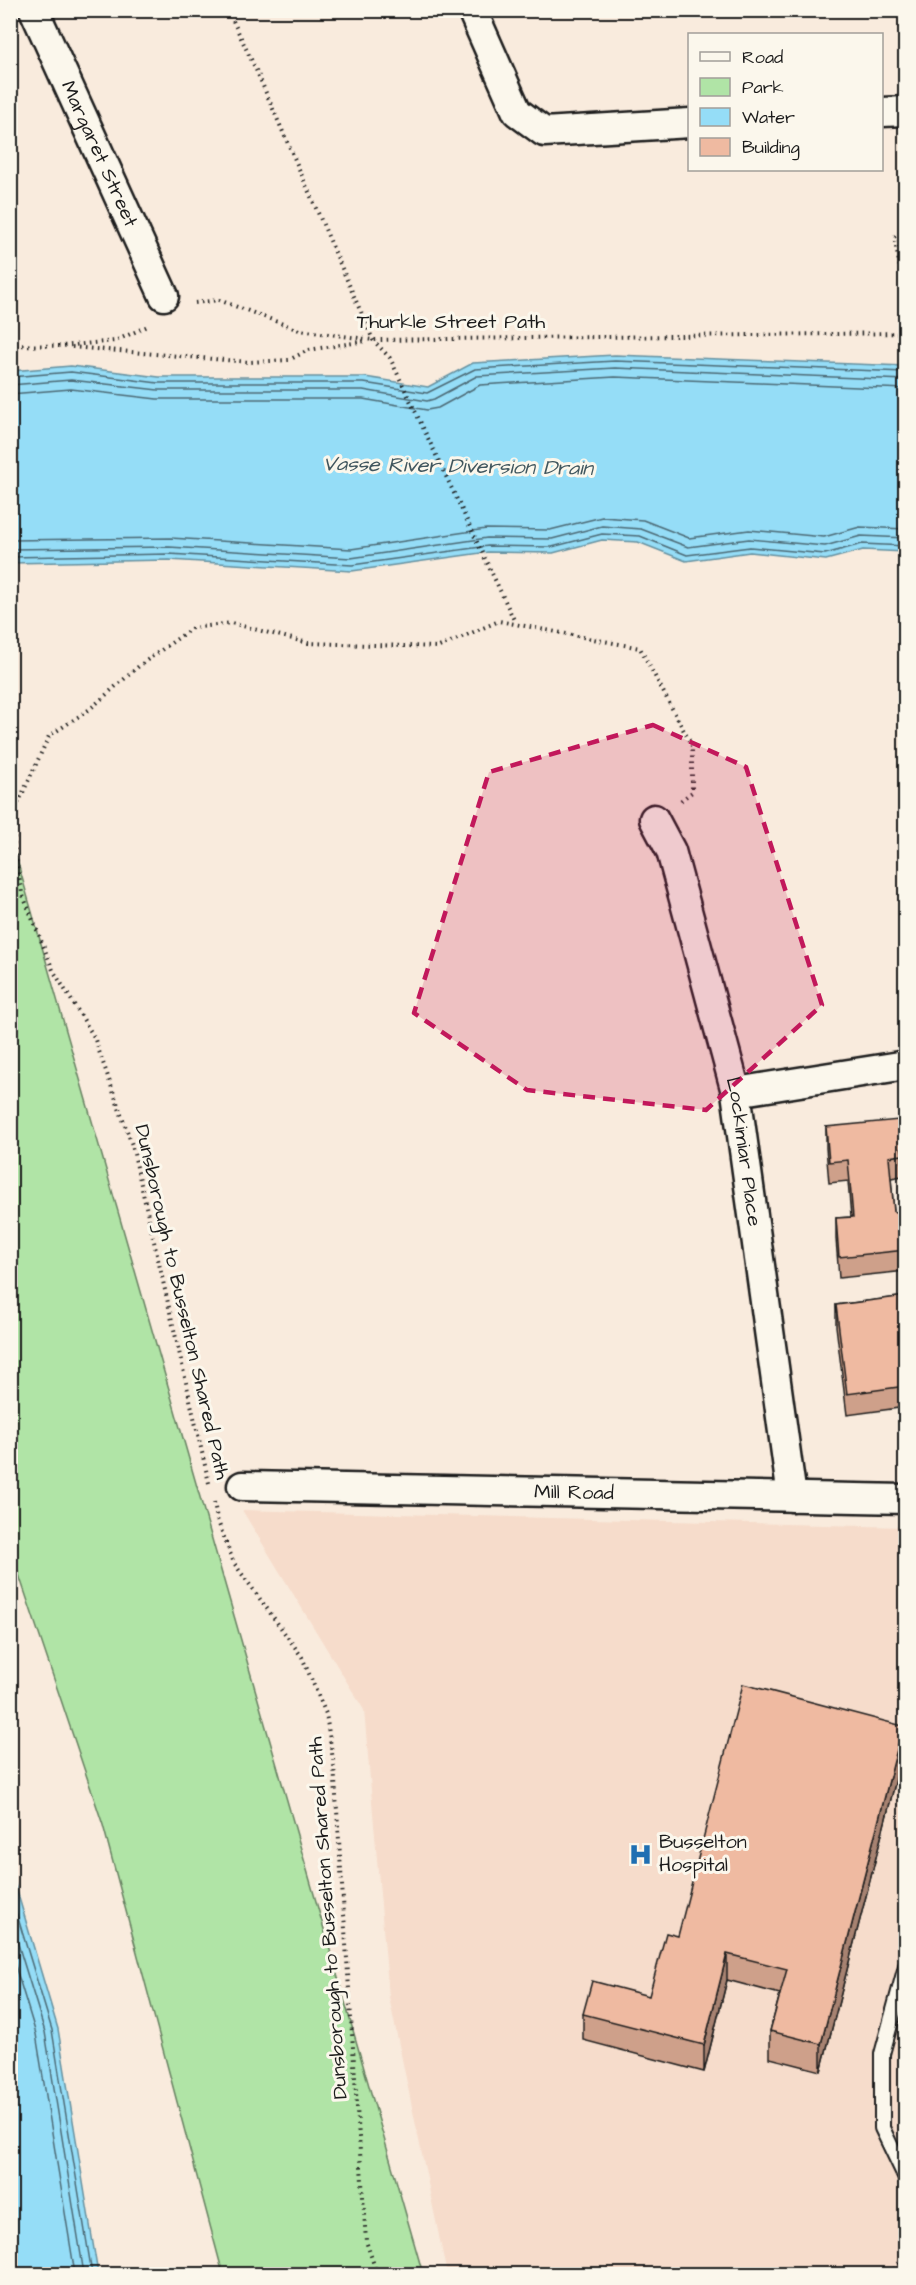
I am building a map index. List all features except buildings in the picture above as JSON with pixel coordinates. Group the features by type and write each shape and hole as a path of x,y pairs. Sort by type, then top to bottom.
{"street":[{"name":"Margaret Street","path":"34,10 176,301"},
{"path":"472,10 517,112 544,132 688,123"},
{"path":"883,112 906,111"},
{"name":"Lockimiar Place","path":"654,819 671,851 736,1092 792,1497"},
{"path":"736,1092 906,1065"},
{"name":"Mill Road","path":"242,1486 906,1499"}],"lane":[{"path":"906,1966 882,2054 882,2128 906,2178"}],"path":[{"path":"228,10 373,340 390,358 515,622 640,648 692,746 692,792 654,819"},
{"path":"906,230 894,237 906,297"},
{"name":"Thurkle Street Path","path":"176,301 219,300 299,330 373,340 906,333"},
{"path":"62,346 115,341 153,323"},
{"path":"10,345 62,346 249,362 290,360 308,350 373,340"},
{"name":"Dunsborough to Busselton Shared Path","path":"377,2274 366,2241 336,1801 326,1714 302,1657 234,1563 217,1519 132,1145 94,1037 53,970 22,893 14,846 14,812 49,736 90,709 139,666 192,627 231,623 308,643 439,647 499,621 515,622"},
{"path":"891,2274 906,2251"}],"highlighted area":[{"path":"653,725 746,767 822,1005 706,1110 527,1090 414,1013 489,772"}],"shaded area":[{"name":"Busselton Hospital","path":"242,1510 905,1527 905,2274 447,2274 389,1997 364,1710"}],"green space":[{"path":"10,839 423,2274 223,2274 103,1825 11,1551"}],"water":[{"name":"Vasse River Diversion Drain","path":"615,355 905,366 905,552 863,550 826,560 750,552 686,561 638,542 602,540 553,553 488,552 352,571 169,560 11,563 11,371 71,366 159,377 365,377 428,387 473,363"},
{"path":"11,1871 58,2029 98,2274 11,2274"}],"place":[{"name":"Busselton Hospital","path":"641,1854"}]}
